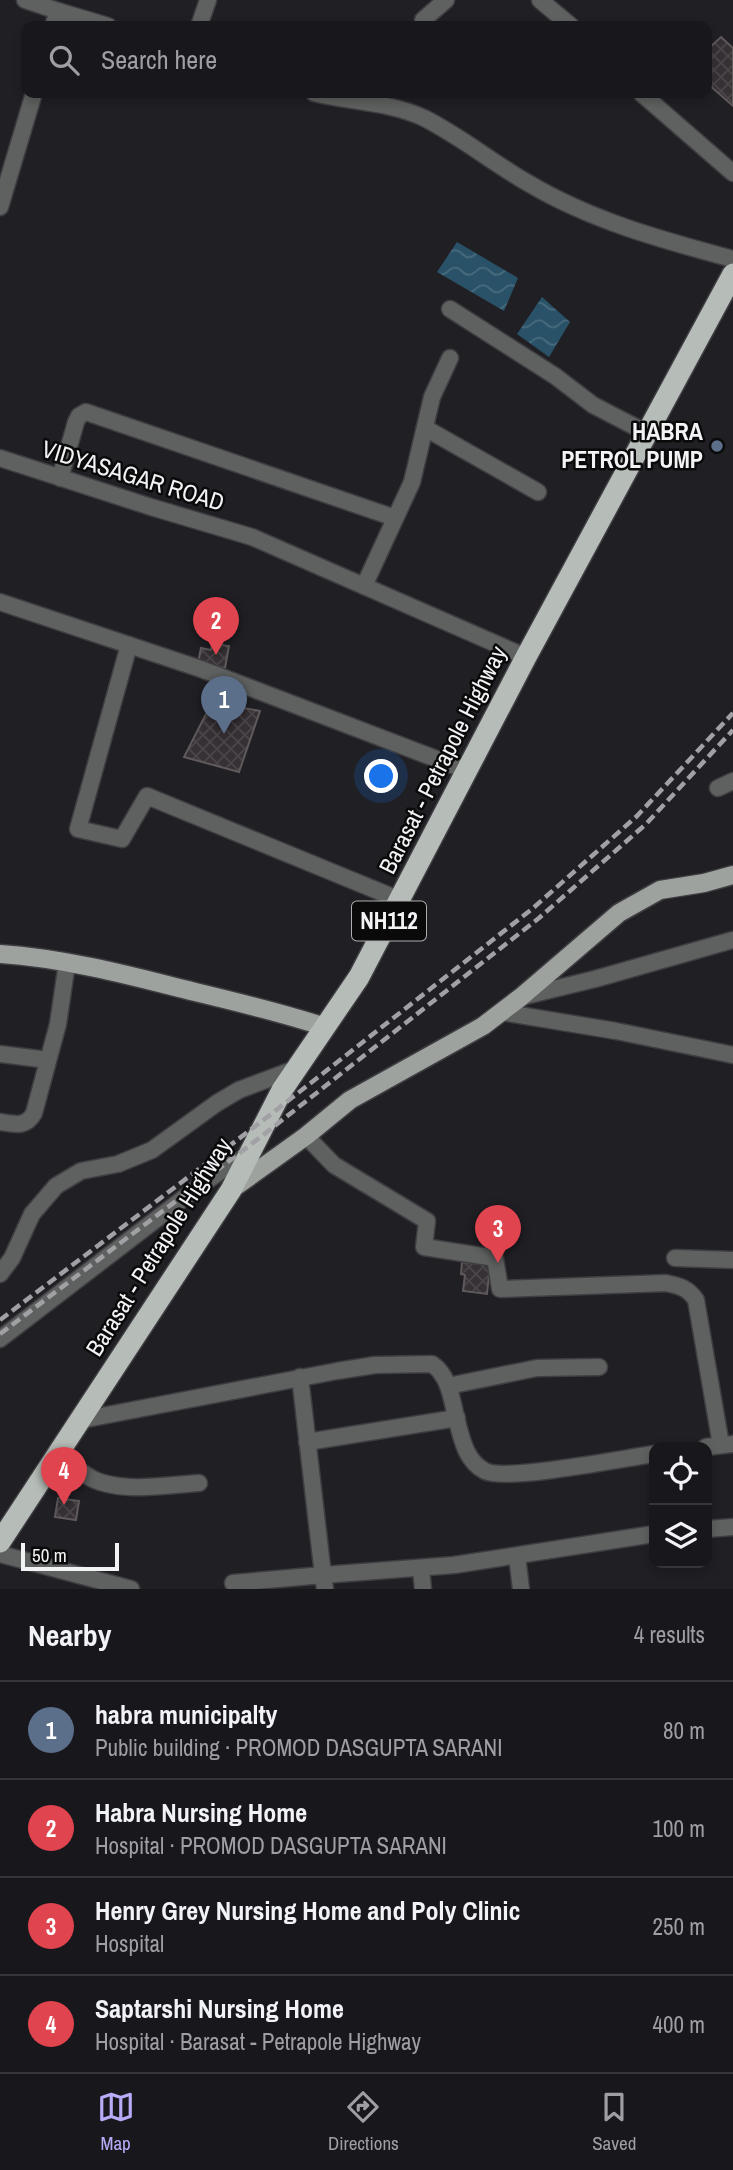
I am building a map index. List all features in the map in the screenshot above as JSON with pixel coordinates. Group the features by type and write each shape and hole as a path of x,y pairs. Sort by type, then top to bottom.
{"highway":[{"name":"Barasat - Petrapole Highway","path":"0,1542 231,1191 295,1069 346,999 526,657 733,274"}],"main road":[{"path":"231,1191 350,1100 471,1032 521,997 619,913 660,890 733,875"},
{"path":"0,954 67,963 136,977 282,1013 325,1027"}],"street":[{"path":"25,0 56,19"},
{"path":"201,21 208,0"},
{"path":"423,20 446,0"},
{"path":"540,0 565,21"},
{"path":"0,207 6,164 32,98"},
{"path":"340,98 416,115 529,184 608,222 733,259"},
{"path":"647,98 733,173"},
{"path":"450,309 555,376 593,405 647,433"},
{"path":"364,586 412,482 435,388 450,358"},
{"path":"60,478 76,422 83,412 86,412 395,518"},
{"path":"425,428 538,492"},
{"name":"VIDYASAGAR ROAD","path":"0,458 252,537 526,657"},
{"path":"0,602 201,670 468,771"},
{"path":"129,645 78,829 122,839 147,796 400,900"},
{"path":"718,788 733,781"},
{"path":"521,997 733,940"},
{"path":"0,1122 19,1125 31,1119 58,1024 67,963"},
{"path":"500,1012 616,1031 733,1055"},
{"path":"0,1054 48,1060"},
{"path":"0,1274 12,1258 32,1214 46,1197 70,1177 90,1169 118,1164 152,1150 239,1090 295,1069"},
{"path":"306,1136 334,1165 427,1221 424,1247 495,1258 500,1289 666,1283 682,1286 690,1291 696,1300 720,1446"},
{"path":"0,1339 197,1188 229,1166 248,1157"},
{"path":"675,1258 733,1260"},
{"path":"81,1420 375,1365 432,1364 440,1369 448,1386 465,1449 475,1464 487,1473 530,1473 649,1455"},
{"path":"448,1386 537,1368 599,1367"},
{"path":"300,1377 324,1582"},
{"path":"307,1442 457,1418"},
{"path":"58,1454 98,1482 141,1487 200,1483"},
{"path":"712,1529 733,1527"},
{"path":"233,1584 324,1582 649,1535"},
{"path":"0,1554 131,1589"},
{"path":"517,1556 521,1589"},
{"path":"421,1569 423,1589"}],"water":[{"path":"457,242 518,278 504,311 437,272"},
{"path":"542,297 570,322 549,357 517,334"}],"building":[{"path":"721,37 733,48 733,106 712,87 712,45"},
{"path":"214,633 224,635 222,645 229,646 225,668 198,663 201,648 211,650"},
{"path":"212,702 260,711 239,772 184,757"},
{"path":"462,1262 490,1265 487,1294 463,1291 465,1275 461,1274"},
{"path":"58,1498 79,1501 76,1520 55,1517"}],"railway":[{"path":"0,1320 270,1115 532,909 637,816 733,713"},
{"path":"0,1334 258,1139 539,918 646,824 733,730"}],"place":[{"name":"HABRA PETROL PUMP","path":"717,446"},
{"name":"Habra Nursing Home","path":"216,655"},
{"name":"habra municipalty","path":"224,734"},
{"name":"Henry Grey Nursing Home and Poly Clinic","path":"498,1263"},
{"name":"Saptarshi Nursing Home","path":"64,1505"}]}
